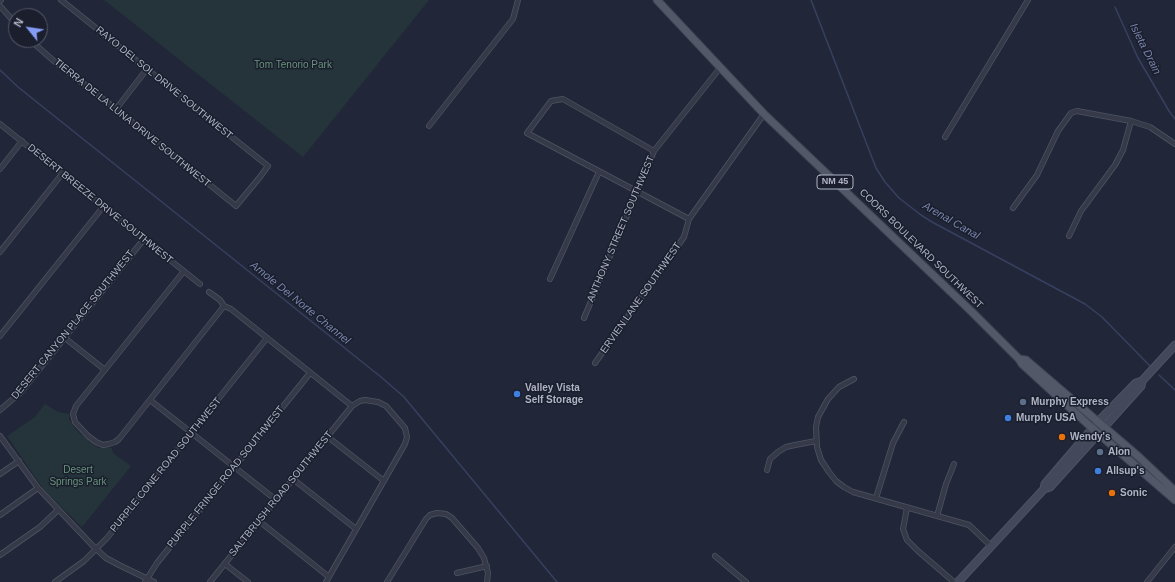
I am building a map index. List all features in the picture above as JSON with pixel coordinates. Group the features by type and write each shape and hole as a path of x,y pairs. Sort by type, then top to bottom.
{"main road":[{"name":"COORS BOULEVARD SOUTHWEST","path":"657,0 764,114 1019,359 1022,364 1098,434 1175,500"},
{"path":"1044,489 1050,487 1141,386 1142,381 1175,345"},
{"name":"COORS BOULEVARD SOUTHWEST","path":"1019,359 1026,360 1175,491"},
{"path":"958,582 1044,489 1045,484 1092,428 1136,383 1142,381"}],"street":[{"name":"RAYO DEL SOL DRIVE SOUTHWEST","path":"61,0 268,166 236,206"},
{"path":"429,126 513,19 518,0"},
{"path":"945,137 1028,0"},
{"path":"0,6 8,15"},
{"name":"TIERRA DE LA LUNA DRIVE SOUTHWEST","path":"39,48 236,206"},
{"name":"ANTHONY STREET SOUTHWEST","path":"584,318 654,151 720,68"},
{"path":"116,109 147,69"},
{"path":"654,151 563,99 551,101 527,133 689,219"},
{"path":"1013,208 1037,176 1058,131 1068,116 1077,110 1150,127 1175,144"},
{"name":"ERVIEN LANE SOUTHWEST","path":"594,363 684,237 689,219 764,114"},
{"path":"1069,236 1081,211 1115,165 1123,150 1131,122"},
{"name":"DESERT BREEZE DRIVE SOUTHWEST","path":"0,124 200,284"},
{"path":"0,169 22,141"},
{"path":"550,279 599,172"},
{"path":"0,252 62,174"},
{"path":"0,336 103,207"},
{"name":"DESERT CANYON PLACE SOUTHWEST","path":"0,410 20,393 144,239"},
{"path":"184,271 74,409 75,422 88,436 96,442 103,444 115,442 224,306"},
{"path":"209,292 220,300 224,306 231,309 352,406 365,400 378,402 386,406 405,428 407,437 405,444 326,582"},
{"path":"65,338 105,370"},
{"name":"PURPLE CONE ROAD SOUTHWEST","path":"56,582 84,561 111,533 266,338"},
{"name":"PURPLE FRINGE ROAD SOUTHWEST","path":"146,580 157,563 310,373"},
{"path":"854,379 839,387 828,399 822,409 816,427 816,447 821,460 836,481 853,492 969,525 991,546"},
{"path":"150,400 276,500"},
{"name":"SALTBRUSH ROAD SOUTHWEST","path":"210,582 352,406"},
{"path":"876,498 893,443 904,422"},
{"path":"0,436 38,488 106,558 146,580 154,582"},
{"path":"328,437 384,481"},
{"path":"766,470 770,459 786,447 816,441"},
{"path":"0,474 19,461"},
{"path":"937,516 946,484 954,464"},
{"path":"293,479 356,529"},
{"path":"0,515 38,488"},
{"path":"908,508 903,529 907,540 954,582"},
{"path":"0,555 40,527 58,510"},
{"path":"387,582 426,519 430,515 437,514 446,514 458,523 478,548 484,558 488,573 487,582"},
{"path":"259,521 329,577"},
{"path":"1150,581 1175,547"},
{"path":"715,556 746,582"},
{"path":"225,564 248,582"},
{"path":"457,573 486,566"}],"green space":[{"name":"Tom Tenorio Park","path":"104,0 429,0 303,157"},
{"name":"Desert Springs Park","path":"45,404 58,412 69,414 69,419 76,430 91,443 99,448 112,448 113,453 131,466 82,527 44,490 7,436 35,417"}],"waterway":[{"name":"Arenal Canal","path":"811,0 876,168 885,182 899,198 932,222 1085,304 1102,317 1151,367"},
{"name":"Isleta Drain","path":"1115,7 1138,58 1175,119"},
{"name":"Amole Del Norte Channel","path":"0,70 18,87 404,397 557,582"},
{"name":"Arenal Canal","path":"1159,375 1175,390"}],"place":[{"name":"Valley Vista Self Storage","path":"517,394"},
{"name":"Murphy Express","path":"1023,402"},
{"name":"Murphy USA","path":"1008,418"},
{"name":"Wendy's","path":"1062,437"},
{"name":"Alon","path":"1100,452"},
{"name":"Allsup's","path":"1098,471"},
{"name":"Sonic","path":"1112,493"}]}
